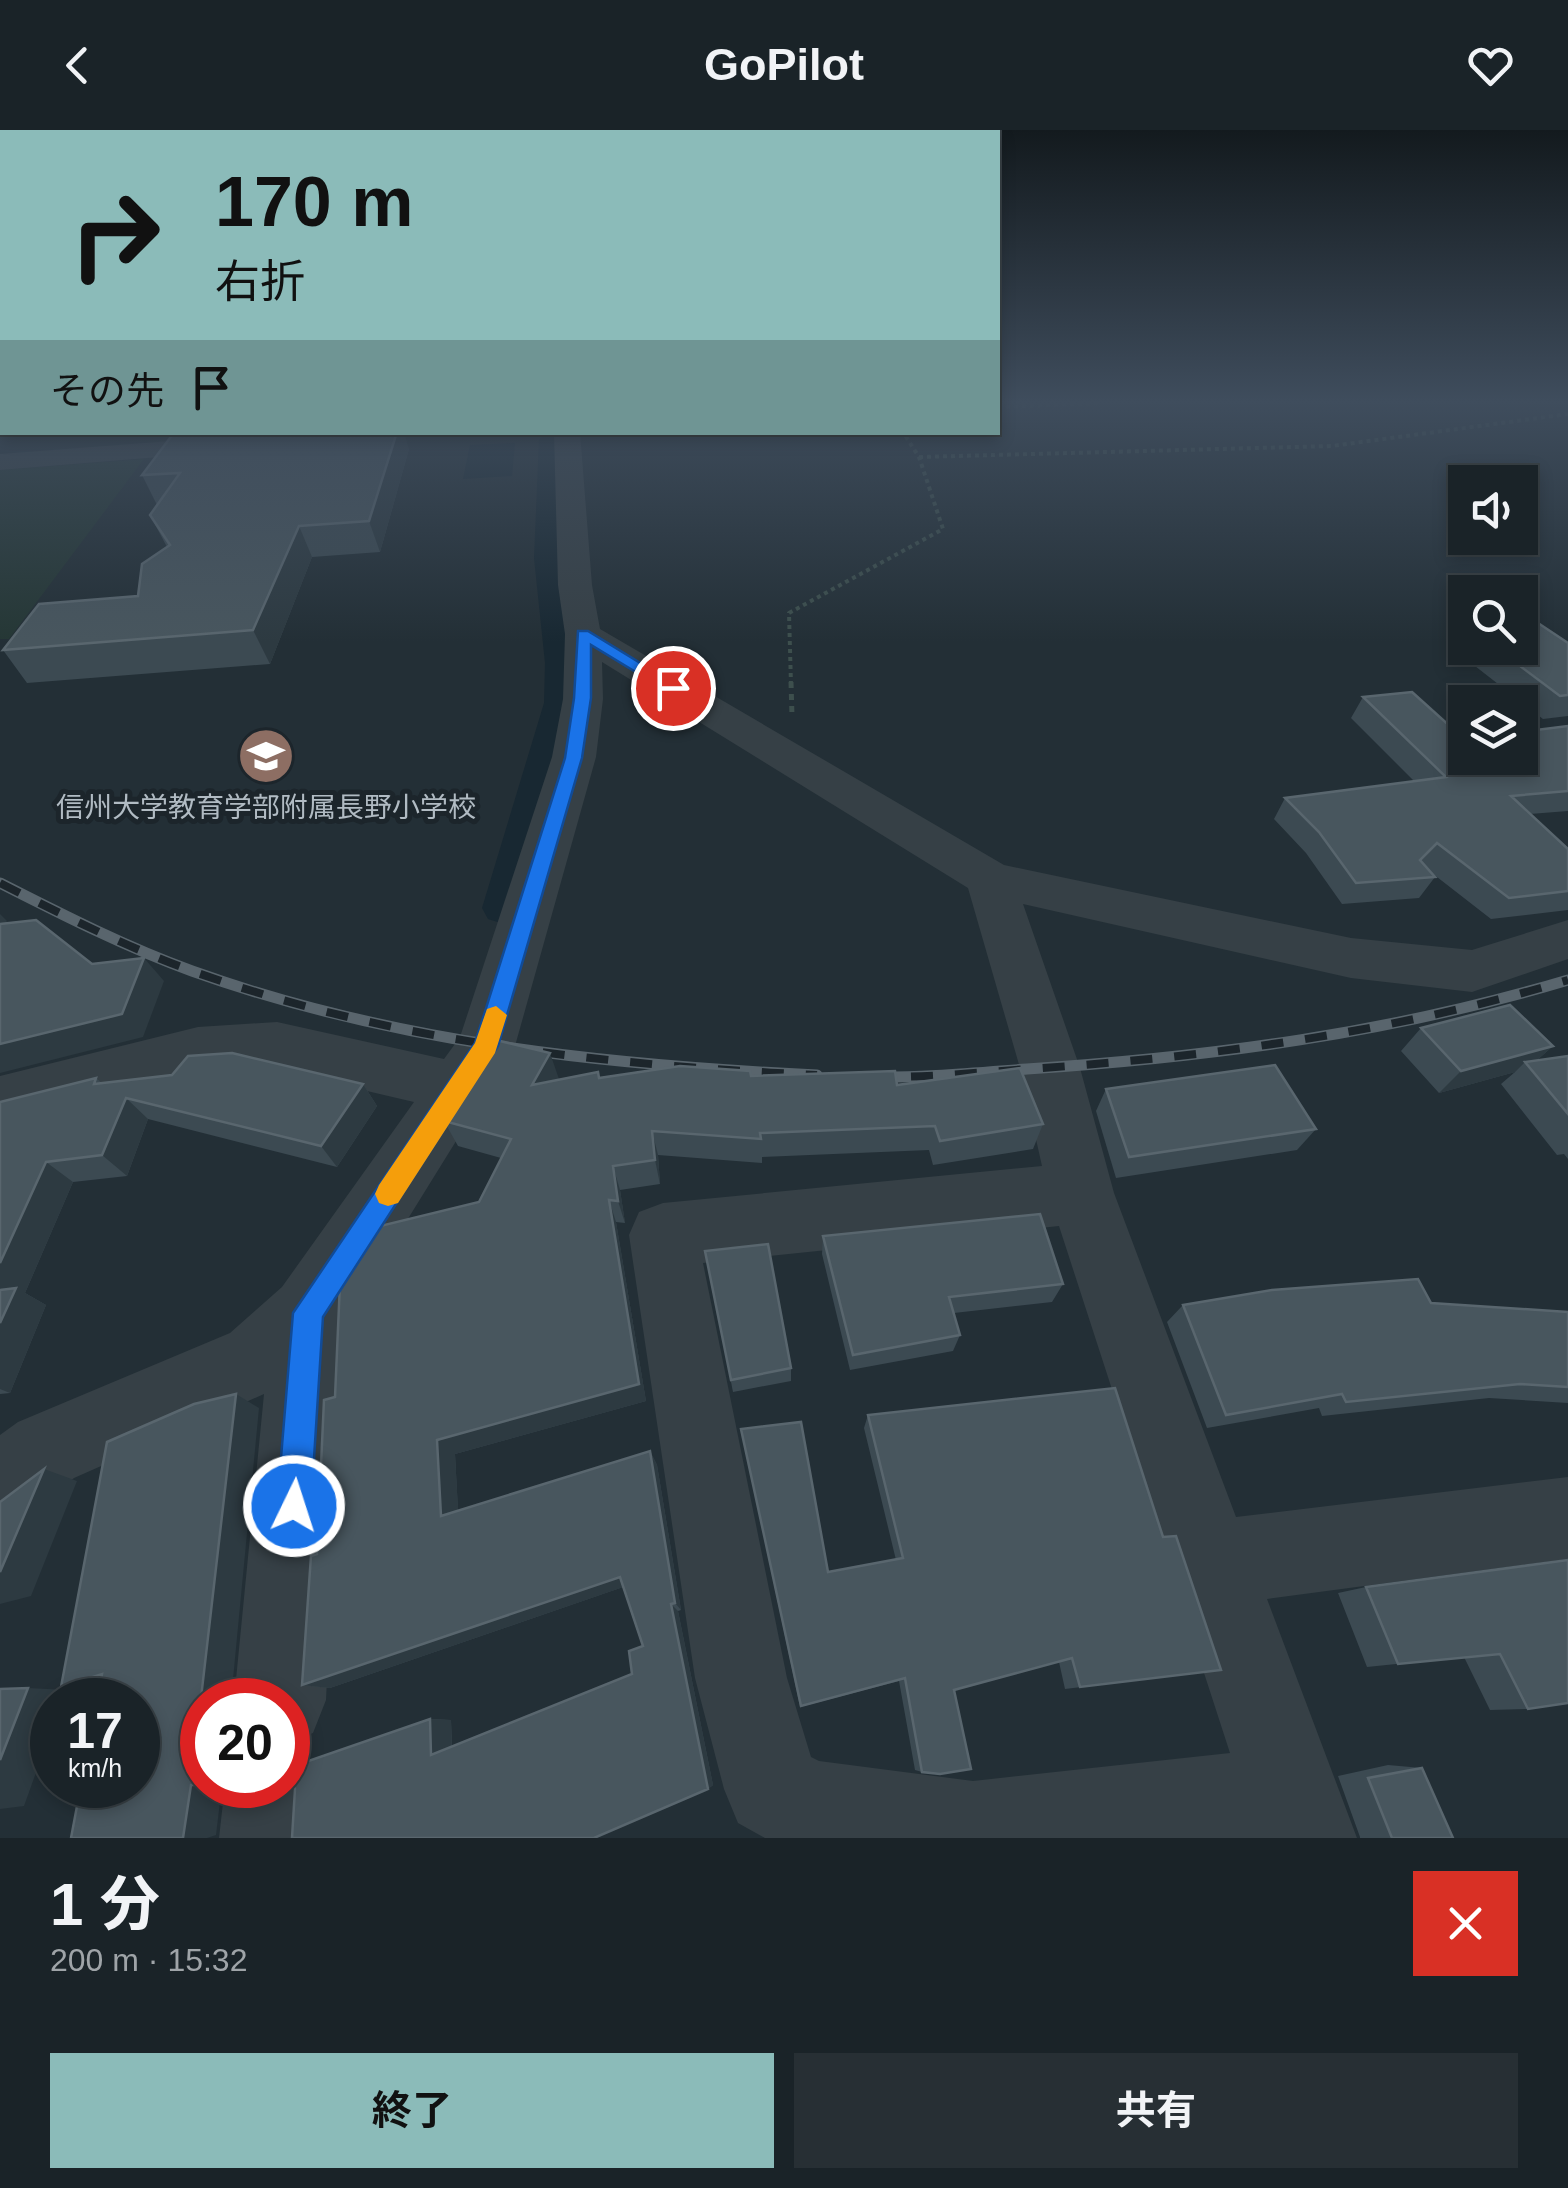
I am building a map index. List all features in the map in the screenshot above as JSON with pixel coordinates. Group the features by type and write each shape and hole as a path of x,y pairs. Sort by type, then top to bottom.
{"street":[{"path":"0,1484 46,1450 256,1359 308,1313 486,1046 574,758 583,698 575,483"},
{"path":"583,634 990,878 1351,958 1472,970 1568,939"},
{"path":"990,878 1050,1068 1081,1193 1299,1817 973,1835 810,1809 772,1789 741,1678 663,1234 1081,1193"},
{"path":"0,1102 198,1051 277,1046 460,1088"},
{"path":"282,1678 308,1313"},
{"path":"1212,1563 1568,1518"},
{"path":"270,1838 272,1808"}],"path":[{"path":"792,759 790,614 943,530 928,483"}],"shaded area":[{"path":"0,483 126,483 9,639 0,639"}],"building":[{"path":"173,483 381,483 369,521 299,526 253,630 3,650 39,604 138,596 142,564 170,545 150,515"},
{"path":"1538,623 1568,643 1568,695 1560,696 1519,665 1538,665"},
{"path":"1412,692 1448,724 1448,775 1538,775 1538,730 1568,726 1568,791 1511,796 1568,849 1568,891 1509,898 1437,843 1420,860 1435,877 1356,883 1319,832 1285,798 1446,777 1363,697"},
{"path":"36,920 92,964 144,958 122,1014 0,1044 0,924"},
{"path":"1510,1005 1553,1046 1461,1071 1421,1028"},
{"path":"496,1040 550,1053 532,1085 598,1072 599,1078 680,1066 750,1071 751,1076 895,1071 897,1085 1020,1068 1043,1124 940,1141 935,1126 760,1133 761,1139 652,1131 655,1160 613,1166 618,1201 609,1200 639,1384 437,1440 441,1516 650,1451 675,1603 671,1604 708,1789 594,1838 292,1838 294,1808 310,1808 310,1760 430,1719 431,1755 632,1674 629,1651 643,1646 620,1577 310,1682 310,1678 302,1678 311,1556 317,1554 324,1400 335,1397 340,1283 376,1227 479,1202 511,1139 444,1121"},
{"path":"232,1053 363,1084 321,1146 126,1098 102,1155 46,1162 0,1263 0,1102 96,1078 94,1084 172,1075 188,1056"},
{"path":"1568,1056 1568,1114 1525,1062"},
{"path":"1275,1065 1316,1129 1129,1157 1106,1089"},
{"path":"1040,1214 1063,1284 949,1297 960,1335 853,1355 823,1236"},
{"path":"768,1244 791,1368 731,1380 705,1251"},
{"path":"1418,1279 1431,1303 1568,1312 1568,1387 1520,1384 1346,1402 1342,1394 1226,1415 1183,1305 1272,1290"},
{"path":"16,1288 0,1323 0,1290"},
{"path":"1115,1388 1163,1537 1176,1536 1221,1670 1080,1687 1072,1658 954,1690 971,1769 940,1774 922,1772 905,1678 801,1706 741,1429 801,1422 828,1572 903,1558 868,1415"},
{"path":"236,1394 203,1678 180,1678 180,1808 188,1808 183,1838 71,1838 77,1808 160,1808 160,1678 101,1678 102,1674 63,1678 107,1442 194,1404"},
{"path":"44,1469 0,1572 0,1502"},
{"path":"1568,1560 1568,1703 1528,1709 1500,1654 1398,1664 1366,1587"},
{"path":"28,1688 0,1760 0,1689"},
{"path":"1422,1768 1453,1838 1392,1838 1368,1778"}],"waterway":[{"path":"504,908 561,703 562,663 548,558 549,483"}],"railway":[{"path":"0,883 167,962 268,996 345,1016 422,1033 579,1057 817,1075"},
{"path":"867,1077 1096,1064 1232,1050 1435,1015 1568,980"}],"slow traffic":[{"path":"388,1194 486,1046 496,1015"}],"place":[{"name":"信州大学教育学部附属長野小学校","path":"266,756"}],"route":[{"path":"294,1506 308,1313 486,1046 574,758 583,698 583,634 673,688"}]}
